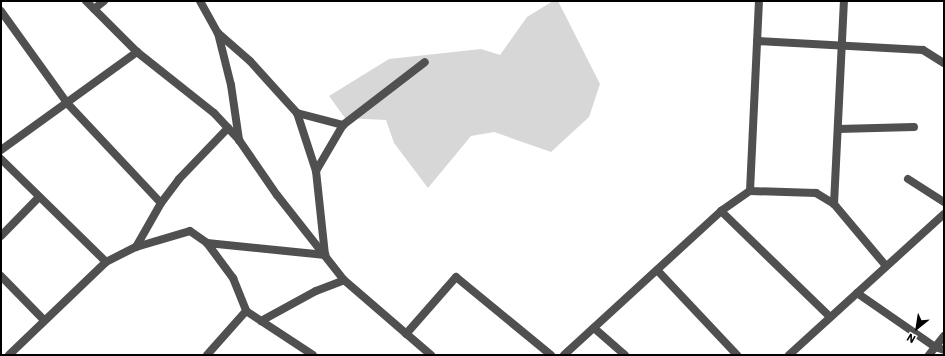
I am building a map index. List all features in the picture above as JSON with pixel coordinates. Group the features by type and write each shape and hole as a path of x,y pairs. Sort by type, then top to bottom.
{"street":[{"path":"86,1 137,52 214,113 239,140 277,195 344,280 431,355"},
{"path":"94,9 104,1"},
{"path":"200,1 218,33 231,85 239,140"},
{"path":"750,191 759,1"},
{"path":"834,204 844,1"},
{"path":"1,11 67,103 161,203"},
{"path":"218,33 250,61 297,113 316,171 322,207 325,255"},
{"path":"757,41 923,50 944,63"},
{"path":"1,150 137,52"},
{"path":"316,171 343,125 425,62"},
{"path":"297,113 343,125"},
{"path":"838,129 914,127"},
{"path":"136,247 161,203 180,179 228,128"},
{"path":"1,159 106,262"},
{"path":"908,179 944,201"},
{"path":"564,355 721,211 750,191 816,193 834,204 886,266"},
{"path":"1,236 39,197"},
{"path":"721,211 830,317"},
{"path":"789,355 944,214"},
{"path":"9,355 106,262 136,247 190,231 207,243 233,278 246,311 313,355"},
{"path":"207,243 257,250 325,255"},
{"path":"657,270 736,355"},
{"path":"1,276 44,320"},
{"path":"406,334 456,277 552,355"},
{"path":"261,321 316,291 344,280"},
{"path":"857,293 935,347 944,350"},
{"path":"208,355 246,311"},
{"path":"594,328 625,355"},
{"path":"929,355 944,336"}],"shaded area":[{"path":"553,1 558,1 600,84 589,117 551,152 494,132 471,136 428,188 394,143 386,120 345,118 329,96 389,59 481,49 500,55 527,17"}]}
